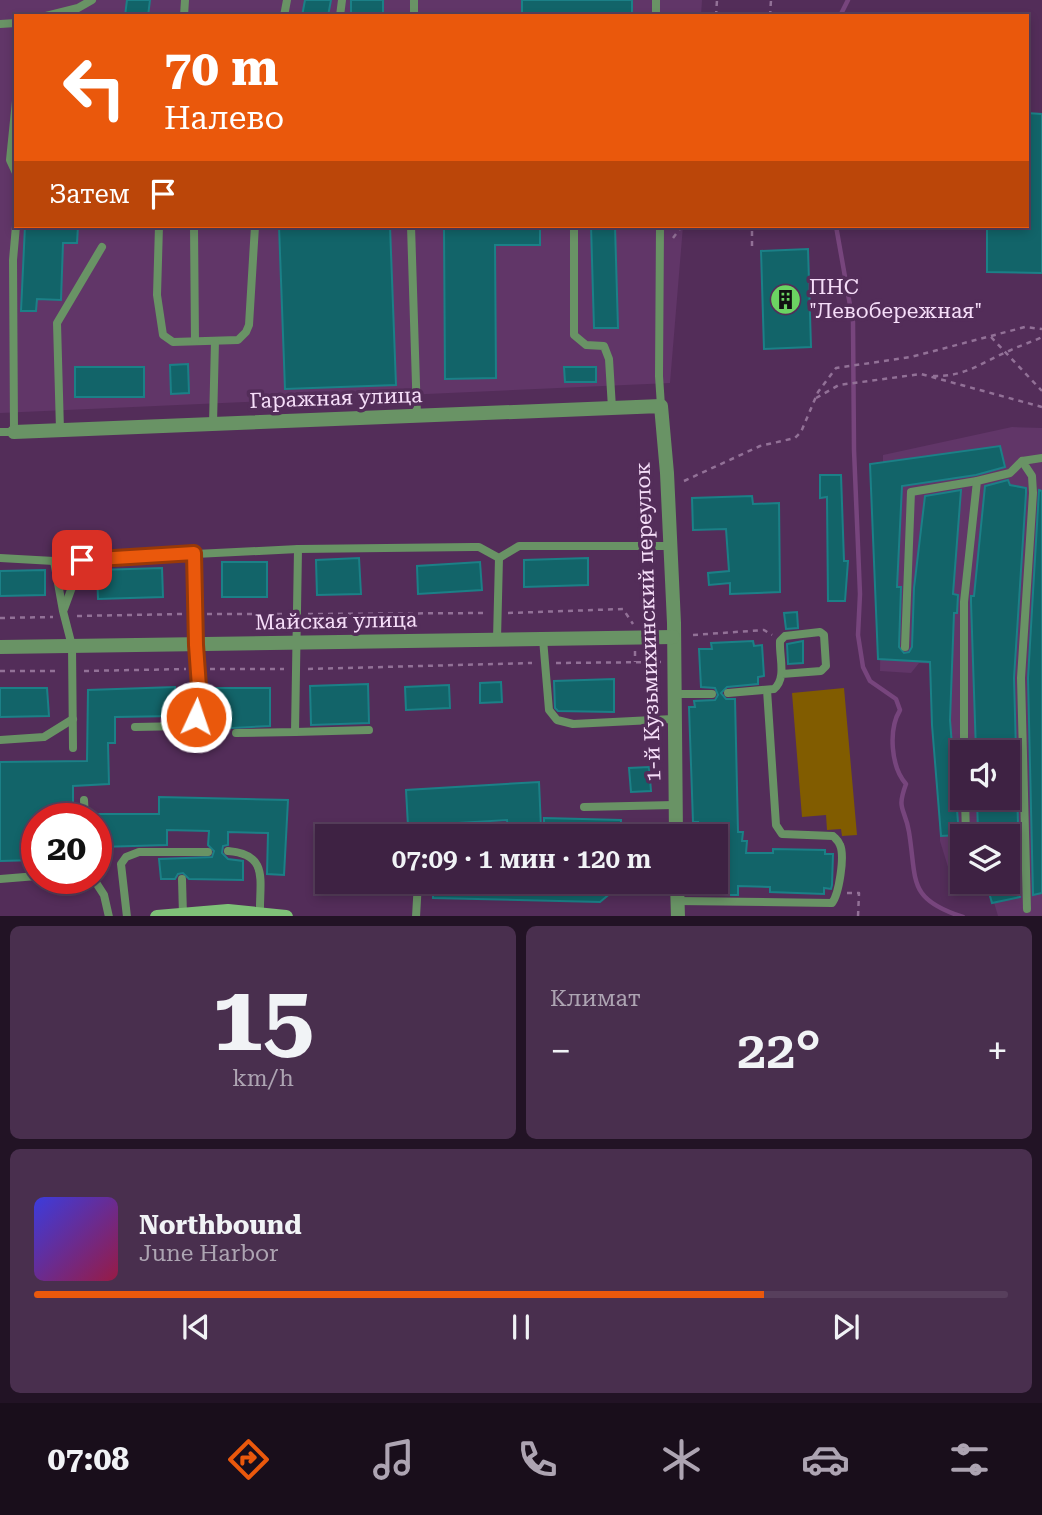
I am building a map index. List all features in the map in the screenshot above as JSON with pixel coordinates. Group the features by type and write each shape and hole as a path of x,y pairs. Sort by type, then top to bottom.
{"main road":[{"path":"156,916 228,911 286,916"}],"street":[{"name":"Гаражная улица","path":"7,432 661,406"},
{"name":"1-й Кузьмихинский переулок","path":"661,406 670,546 675,824"},
{"name":"Майская улица","path":"0,647 673,637"},
{"path":"677,894 678,916"}],"lane":[{"path":"54,14 78,8 92,0"},
{"path":"14,121 10,160 14,169"},
{"path":"7,432 16,228"},
{"path":"159,228 157,295 163,335 173,342 238,340 246,332 249,325 255,228"},
{"path":"194,228 195,341"},
{"path":"411,228 417,416"},
{"path":"574,228 574,335 586,345 604,346 609,359 612,408"},
{"path":"654,228 660,255"},
{"path":"660,228 661,406"},
{"path":"60,430 57,323 102,247"},
{"path":"213,424 215,341"},
{"path":"905,647 911,492 977,481 1010,472 1022,461 1042,458"},
{"path":"1022,461 1032,476 1033,493 1021,678 1027,909"},
{"path":"964,740 964,602 977,481"},
{"path":"499,558 519,546 670,546"},
{"path":"0,558 54,561 298,549 479,547 499,558"},
{"path":"295,732 298,549"},
{"path":"135,727 186,726 196,717 200,701 194,553"},
{"path":"497,639 499,558"},
{"path":"64,614 82,560"},
{"path":"54,561 72,646 73,748"},
{"path":"728,693 774,689 779,685 782,674 780,641 785,636 820,632 824,635 825,666 821,671 782,674"},
{"path":"543,639 549,710 557,720 573,724 673,719"},
{"path":"677,901 832,903 838,896 842,849 838,841 833,836 782,834 776,825 767,690"},
{"path":"673,694 712,694"},
{"path":"0,740 44,737 73,719"},
{"path":"236,733 369,730"},
{"path":"584,807 674,805"},
{"path":"127,916 121,864 126,858 139,852 208,852"},
{"path":"228,852 241,852 256,861 259,869 260,914"},
{"path":"0,879 21,877"},
{"path":"182,879 183,915"},
{"path":"103,894 109,916"},
{"path":"415,916 417,894"}],"path":[{"path":"751,246 752,228"},
{"path":"677,484 760,446 795,438 801,432 815,398 836,368 911,357 1025,327 1042,329"},
{"path":"990,336 1042,391"},
{"path":"815,398 843,385 949,376 972,370 1042,337"},
{"path":"926,376 1042,407"},
{"path":"0,618 64,614 623,610 630,616 635,628 635,638"},
{"path":"693,635 764,630 780,641"},
{"path":"0,671 673,662"},
{"path":"858,916 859,893"}],"shaded area":[{"path":"0,0 702,0 701,14 14,14 14,228 683,228 670,383 0,413"},
{"path":"1012,427 1042,428 1042,916 998,916 992,894 1020,894 1020,824 950,824 950,873 940,841 938,664 919,663 911,673 880,671 883,455"},
{"path":"844,688 857,835 842,836 841,829 827,830 826,815 802,817 792,693"}],"building":[{"path":"127,0 150,0 148,14 125,14"},
{"path":"305,0 331,0 328,14 302,14"},
{"path":"351,0 383,0 383,14 351,14"},
{"path":"522,0 632,0 632,14 522,14"},
{"path":"1029,113 1042,114 1042,273 987,272 987,228 1029,228"},
{"path":"25,228 78,228 77,243 63,243 61,300 37,299 36,311 21,311"},
{"path":"279,228 390,228 396,385 285,389"},
{"path":"444,228 540,228 540,245 495,245 496,378 445,379"},
{"path":"591,228 615,228 618,328 594,328"},
{"name":"ПНС \"Левобережная\"","path":"808,249 811,347 764,349 761,251"},
{"path":"188,364 189,393 171,394 170,365"},
{"path":"75,367 144,367 144,397 75,397"},
{"path":"564,367 596,367 596,382 565,382"},
{"path":"1000,446 1005,467 976,475 902,486 897,587 901,587 899,647 904,653 909,652 912,647 914,588 925,496 961,490 953,594 958,595 957,613 954,613 950,720 950,810 957,810 958,824 950,824 950,836 941,836 930,662 878,659 870,464"},
{"path":"820,475 841,475 844,561 848,561 845,601 828,601 827,497 820,498"},
{"path":"1008,480 1010,485 1026,488 1014,678 1016,740 976,740 971,596 974,596 985,486"},
{"path":"1039,490 1042,491 1042,893 1033,895 1028,678"},
{"path":"752,496 753,504 779,503 780,592 730,594 730,583 709,585 708,573 729,571 726,529 693,530 692,498"},
{"path":"359,558 361,594 317,595 316,560"},
{"path":"588,558 588,585 524,587 524,560"},
{"path":"222,562 267,562 267,597 222,597"},
{"path":"480,562 482,590 418,594 417,566"},
{"path":"162,568 163,597 98,599 97,570"},
{"path":"45,570 45,595 0,596 0,571"},
{"path":"797,612 798,628 786,629 784,613"},
{"path":"753,641 754,646 762,645 764,676 758,677 758,684 727,687 721,693 726,699 735,699 738,832 743,832 742,841 747,841 746,853 773,853 773,849 825,850 825,854 833,854 832,885 831,889 824,888 824,894 770,892 770,887 738,886 738,895 696,895 728,894 728,824 693,822 689,707 695,707 694,701 715,700 718,695 715,688 701,687 699,649 712,649 711,643"},
{"path":"803,641 803,663 788,664 787,644"},
{"path":"614,679 614,712 558,711 555,708 554,681"},
{"path":"501,682 502,702 480,703 480,683"},
{"path":"368,684 369,723 311,725 310,686"},
{"path":"449,685 450,708 406,710 405,687"},
{"path":"175,687 175,716 115,717 115,743 108,743 109,784 73,786 73,803 21,803 21,860 0,861 0,762 87,761 88,690"},
{"path":"0,688 47,688 49,716 0,717"},
{"path":"214,688 270,688 270,726 214,729"},
{"path":"649,767 651,791 631,792 629,768"},
{"path":"539,782 541,824 507,824 507,820 408,824 406,790"},
{"path":"159,797 288,800 284,875 267,874 268,833 228,832 228,845 223,846 222,853 228,859 243,861 243,880 189,879 183,873 178,874 175,879 161,879 159,859 212,857 214,851 208,845 209,831 167,830 167,845 112,847 112,814 159,814"},
{"path":"977,810 1018,810 1018,824 978,824"},
{"path":"544,818 621,820 621,824 544,824"},
{"path":"433,894 610,894 600,902 433,898"},
{"path":"989,894 1020,894 1020,897 992,903"}],"waterway":[{"path":"841,14 848,0"},
{"path":"836,228 853,322 854,450 860,594 858,635 863,667 870,681 896,699 900,710 894,728 894,758 906,784 902,804 918,886 932,903 960,916"}],"place":[{"name":"ПНС \"Левобережная\"","path":"786,299"}],"route":[{"path":"82,560 194,553 200,701 196,717"}]}
